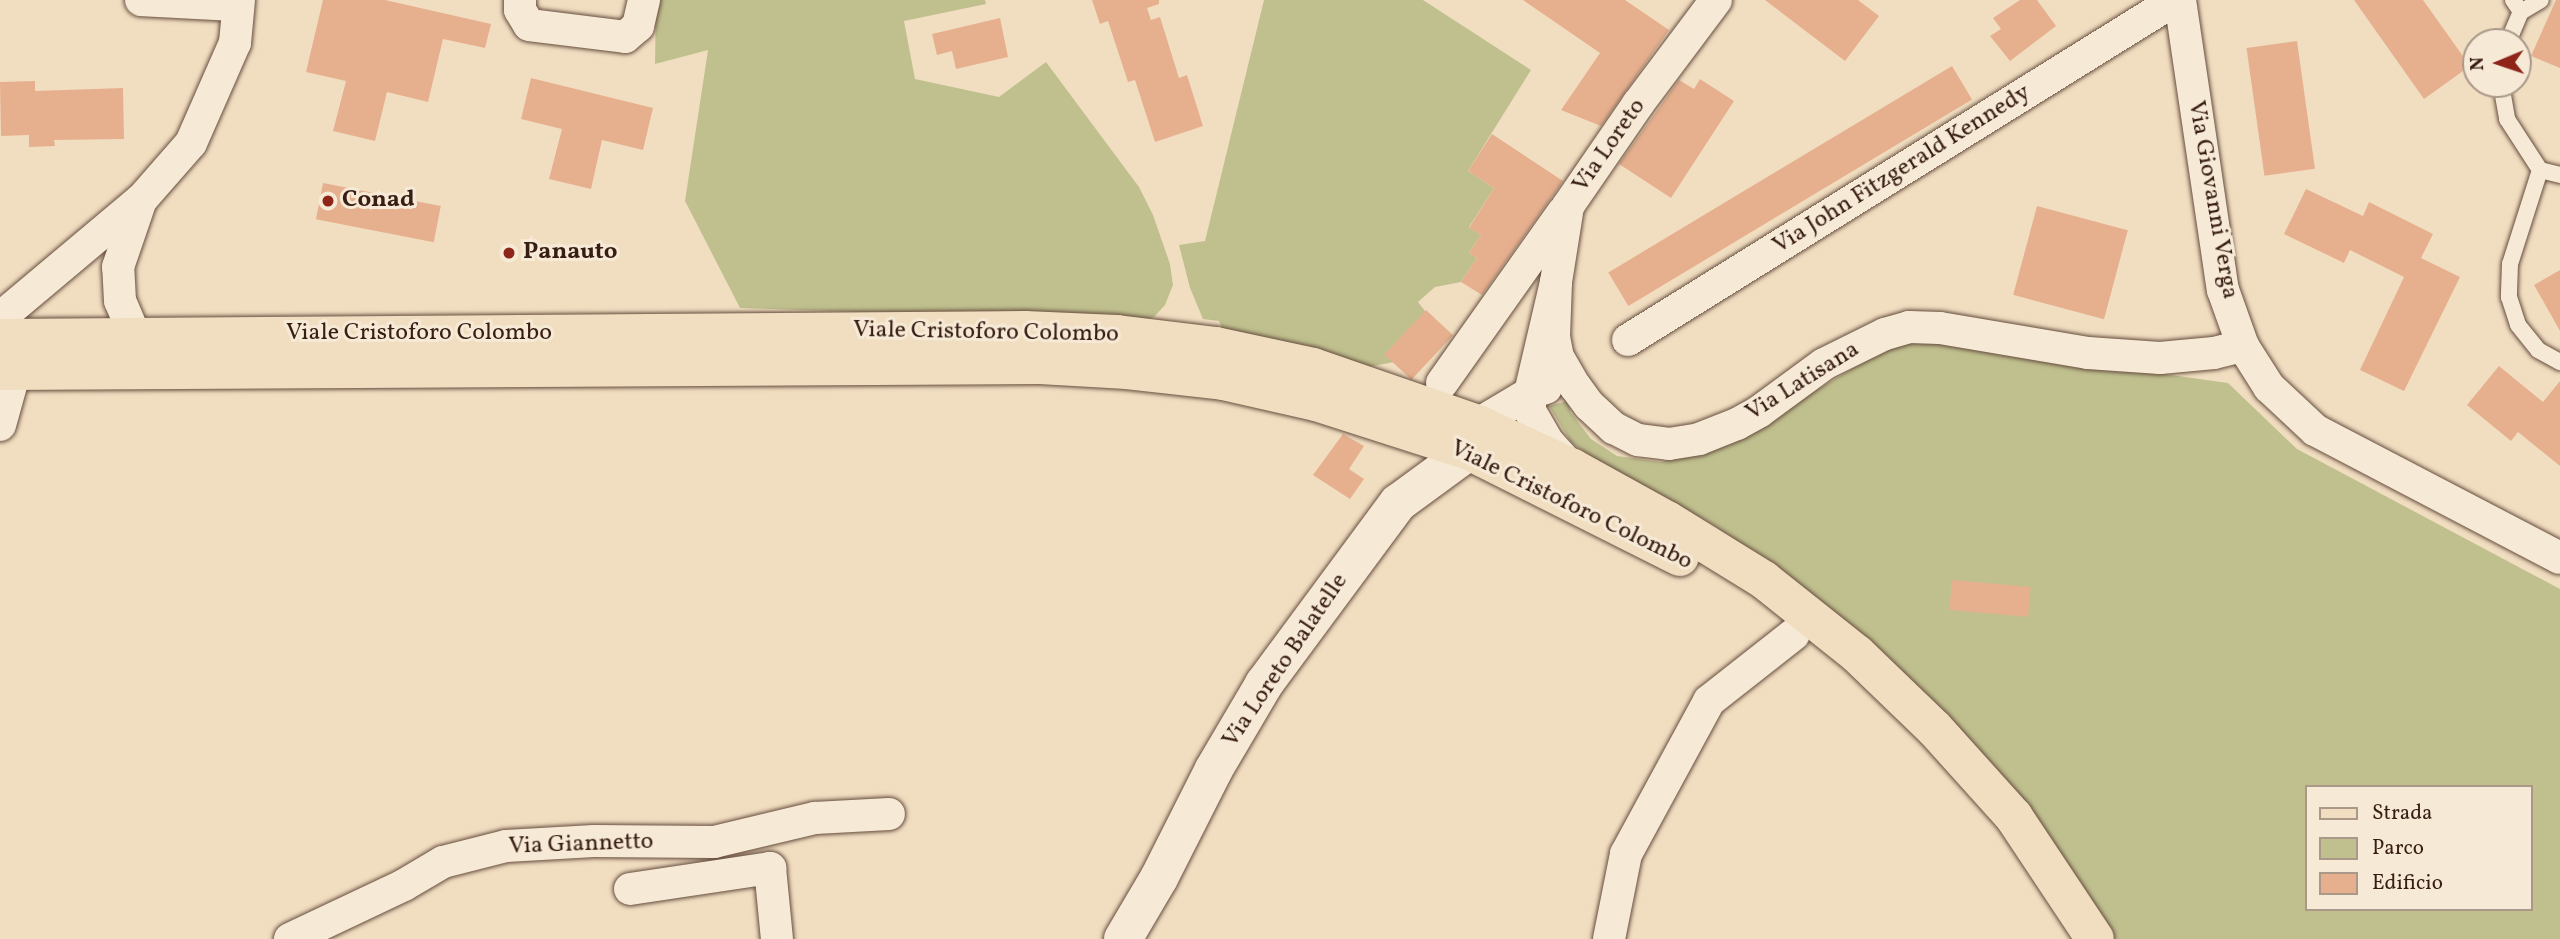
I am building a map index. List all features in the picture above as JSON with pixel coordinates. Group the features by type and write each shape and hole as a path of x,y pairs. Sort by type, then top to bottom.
{"main road":[{"name":"Viale Cristoforo Colombo","path":"5,360 135,336 1025,330 1117,334 1216,346 1313,367 1473,437 1666,548 1754,604 1794,634 1849,677 1925,751 2002,838 2069,939"},
{"name":"Viale Cristoforo Colombo","path":"5,360 1040,365 1115,369 1223,381 1473,437 1573,468 1667,520 1764,580 1857,654 1934,728 2014,817 2095,939"}],"street":[{"path":"0,318 142,199 191,143 236,43 239,3 141,0"},
{"path":"520,0 520,10 529,25 625,37 638,26 644,0"},
{"name":"Via Loreto","path":"1530,393 1556,282 1568,206 1638,104 1716,0"},
{"name":"Via John Fitzgerald Kennedy","path":"1629,340 2178,0"},
{"name":"Via Giovanni Verga","path":"2178,0 2223,290 2242,346 2269,387 2315,430 2560,558"},
{"path":"135,336 120,301 118,267 142,199"},
{"path":"1442,383 1568,206"},
{"name":"Via Latisana","path":"1556,282 1554,337 1558,357 1575,386 1589,405 1614,428 1638,440 1669,444 1699,439 1737,424 1760,411 1824,364 1885,334 1909,327 1980,334 2088,353 2160,358 2214,353 2242,346"},
{"path":"0,425 5,360"},
{"path":"1473,437 1530,393 1575,386"},
{"path":"1530,393 1530,411 1535,423 1573,468"},
{"name":"Via Loreto Balatelle","path":"1123,939 1160,878 1214,769 1264,684 1328,594 1398,503 1473,437"},
{"path":"1609,939 1626,854 1709,701 1794,634"},
{"name":"Via Giannetto","path":"290,939 404,885 443,862 506,846 594,841 714,842 815,818 889,814"},
{"path":"773,830 770,868 777,939"},
{"path":"630,889 770,868"},
{"path":"1155,939 1160,878"}],"lane":[{"path":"2512,28 2517,6 2541,0"},
{"path":"2503,98 2507,119 2540,170 2560,175"},
{"path":"2540,170 2510,264 2509,297 2518,325 2538,349 2560,362"}],"green space":[{"path":"656,0 985,0 986,4 904,21 915,79 999,97 1046,62 1139,187 1153,215 1170,264 1173,285 1165,305 1154,317 1141,321 740,308 685,201 708,50 655,64"},
{"path":"1264,0 1423,0 1531,70 1468,171 1494,188 1469,227 1481,235 1469,253 1477,258 1461,282 1435,287 1418,302 1425,311 1394,362 1368,367 1225,334 1219,321 1203,319 1190,288 1179,245 1205,241"},
{"path":"1908,342 1949,344 2228,383 2297,449 2560,589 2560,939 2114,939 1791,579 1712,524 1587,454 1571,442 1549,406 1567,401 1571,413 1591,439 1617,456 1661,462 1729,443 1890,346"}],"building":[{"path":"323,0 385,0 491,24 485,48 443,39 428,102 387,92 375,141 333,131 346,81 306,72"},
{"path":"1092,0 1159,0 1159,4 1147,8 1151,20 1160,17 1179,78 1187,75 1203,126 1155,142 1135,80 1128,82 1108,21 1100,24"},
{"path":"1523,0 1625,0 1669,30 1601,126 1561,110 1600,53"},
{"path":"1765,0 1858,0 1879,16 1845,61"},
{"path":"2020,0 2037,0 2056,26 2010,61 1990,36 2001,29 1993,18"},
{"path":"2354,0 2423,0 2462,55 2462,72 2424,99"},
{"path":"2556,0 2560,0 2560,68 2532,56"},
{"path":"1000,18 1008,57 956,69 952,51 937,55 932,34"},
{"path":"2297,41 2315,169 2264,176 2246,48"},
{"path":"1952,66 1972,99 1628,306 1608,273"},
{"path":"531,78 653,108 643,150 602,140 591,189 549,179 562,129 521,119"},
{"path":"1700,79 1734,101 1671,198 1619,164 1679,80 1694,89"},
{"path":"35,81 35,91 123,88 124,139 54,140 55,146 29,147 29,135 1,136 0,82"},
{"path":"1492,134 1563,181 1482,295 1461,282 1477,258 1469,253 1481,235 1469,228 1494,188 1468,171"},
{"path":"323,183 441,206 434,242 316,219"},
{"path":"2306,189 2363,216 2369,202 2433,234 2421,258 2460,277 2404,391 2360,370 2404,277 2350,250 2344,263 2284,234"},
{"path":"2037,206 2128,230 2104,319 2013,295"},
{"path":"2560,270 2560,331 2534,285"},
{"path":"1426,310 1453,335 1411,380 1384,355"},
{"path":"2499,366 2543,402 2560,381 2560,466 2518,432 2511,441 2467,405"},
{"path":"1343,434 1364,446 1349,469 1364,479 1350,499 1313,475"},
{"path":"1952,580 2031,587 2028,617 1949,610"}],"place":[{"name":"Conad","path":"328,201"},
{"name":"Panauto","path":"509,253"}]}
